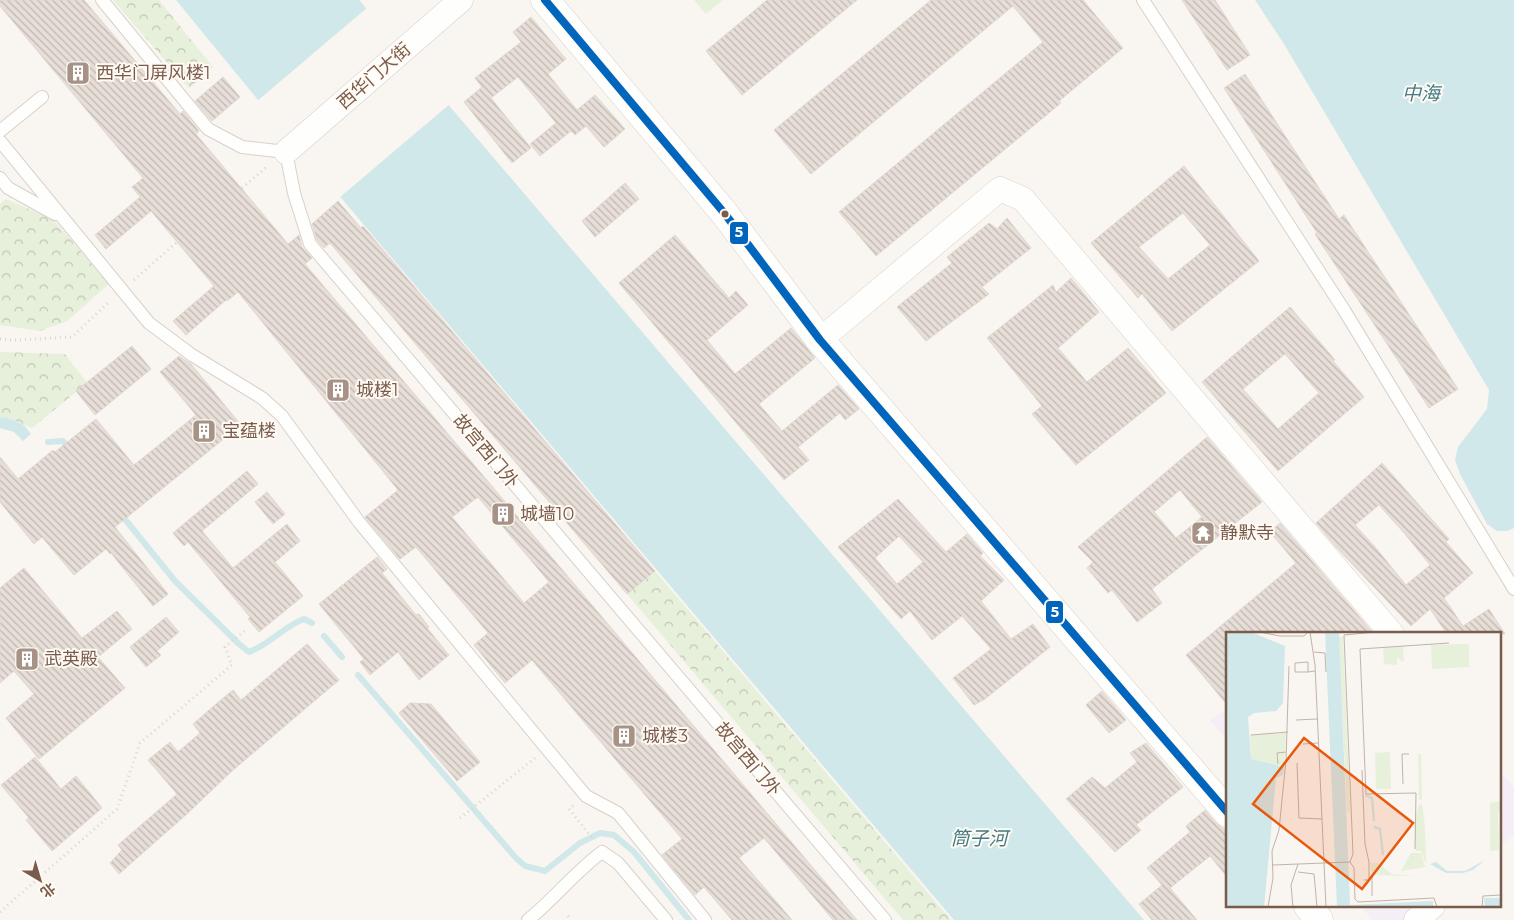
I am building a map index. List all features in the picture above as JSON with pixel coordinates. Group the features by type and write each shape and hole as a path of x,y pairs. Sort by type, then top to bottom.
{"street":[{"name":"西华门大街","path":"286,152 461,0"},
{"path":"545,0 724,214 820,340 1226,811"},
{"path":"820,340 1000,189 1023,198 1390,632"},
{"path":"1310,908 1320,920"},
{"path":"1416,920 1431,908"}],"lane":[{"path":"102,0 208,129 242,147 286,152"},
{"path":"1143,0 1344,310 1514,589"},
{"path":"0,131 42,97"},
{"path":"0,141 149,323 192,355 262,398 282,416 359,522 586,796 618,813 705,920"},
{"name":"故宫西门外","path":"286,152 294,192 310,244 885,920"},
{"path":"0,178 8,188 62,217"},
{"path":"528,920 587,863 602,852 618,863 666,920"}],"path":[{"path":"242,188 286,152"},
{"path":"0,339 72,337 177,242"},
{"path":"0,912 117,809 140,743 232,665 225,647 247,629"},
{"path":"460,818 547,749"},
{"path":"575,816 602,852"},
{"path":"568,916 571,920"}],"shaded area":[{"path":"1226,709 1226,740 1210,720"},
{"path":"1502,773 1514,787 1514,835 1502,844"},
{"path":"1363,908 1422,908 1407,920 1372,920"}],"green space":[{"path":"113,0 159,0 213,67 189,88"},
{"path":"694,0 723,0 706,14"},
{"path":"6,199 54,220 109,284 67,321 40,331 0,325 0,204"},
{"path":"0,352 65,354 87,383 32,428 6,417 0,418"},
{"path":"655,571 951,920 903,920 627,594"}],"water":[{"name":"筒子河","path":"176,0 359,0 1144,920 954,920 258,100"},
{"name":"中海","path":"1255,0 1514,0 1514,528 1507,531 1497,531 1487,524 1460,474 1455,460 1458,447 1487,409 1489,390 1284,44"},
{"path":"6,417 24,425 31,434 23,441 14,432 0,428 0,418"}],"pier":[{"path":"368,7 451,103 339,198 256,102"}],"building":[{"path":"0,0 84,0 180,114 183,111 199,131 196,134 288,244 299,235 302,247 312,258 305,264 857,920 833,920 764,838 739,858 792,920 732,920 704,887 695,895 662,855 682,839 532,660 505,683 474,645 488,633 416,547 400,559 365,517 398,490 238,292 186,335 173,321 214,286 151,211 106,249 95,235 140,197 132,187 143,178 0,6","holes":["478,497 549,582 524,603 452,517"]},
{"path":"767,0 857,0 742,95 706,51"},
{"path":"931,0 1083,0 1123,48 1059,101 1061,103 876,256 839,212 1043,42 1013,6 811,174 774,130"},
{"path":"1182,0 1215,0 1250,55 1227,70"},
{"path":"531,17 566,59 548,74 577,110 595,95 625,129 604,147 586,126 575,135 571,131 540,156 530,144 556,123 518,77 491,98 531,148 512,163 464,102 482,87 475,78 521,42 513,32"},
{"path":"1245,74 1339,219 1344,215 1458,389 1429,408 1315,234 1317,233 1224,88"},
{"path":"223,77 240,97 212,121 195,101"},
{"path":"1184,166 1259,261 1172,331 1142,294 1138,298 1091,243","holes":["1183,213 1210,245 1168,279 1139,247"]},
{"path":"625,183 639,199 595,237 582,221"},
{"path":"338,201 361,228 363,226 655,571 627,594 330,243 324,248 317,240 312,224"},
{"path":"1007,218 1031,248 982,287 989,294 926,341 897,307 952,263 947,257 989,223 997,229"},
{"path":"675,235 729,298 736,291 748,305 707,340 735,374 791,328 815,358 759,404 782,431 838,385 859,409 845,420 840,413 798,447 809,460 784,480 619,283"},
{"path":"1071,278 1099,312 1058,348 1087,382 1128,348 1166,393 1076,465 1032,414 1042,406 987,338 1053,285 1056,292"},
{"path":"1290,307 1364,397 1278,471 1202,382","holes":["1285,354 1319,393 1278,429 1243,389"]},
{"path":"132,346 151,369 95,415 76,391"},
{"path":"179,356 191,364 241,425 115,527 168,594 153,606 106,549 74,575 42,537 34,544 0,502 0,457 18,479 53,450 55,452 96,419 134,465 196,415 160,372"},
{"name":"静默寺","path":"1207,437 1262,502 1152,589 1162,603 1137,622 1112,590 1108,593 1087,568 1093,562 1078,547","holes":["1180,490 1202,517 1176,538 1154,512"]},
{"path":"1382,463 1449,539 1446,542 1473,573 1444,598 1463,626 1489,609 1505,634 1502,634 1502,632 1446,632 1430,609 1411,626 1336,547 1316,523","holes":["1379,505 1430,565 1406,585 1355,525"]},
{"path":"247,471 258,484 202,531 233,568 287,524 300,541 275,562 303,596 259,632 248,619 250,617 188,542 184,546 173,533"},
{"path":"267,492 285,514 273,524 255,502"},
{"path":"898,499 946,552 967,534 983,553 980,556 1004,580 981,601 1011,639 1033,624 1050,647 985,699 974,705 953,678 991,649 962,616 932,640 910,611 901,619 838,547","holes":["899,536 923,562 897,584 875,558"]},
{"path":"1280,523 1372,632 1226,632 1226,704 1186,655 1296,563 1270,532"},
{"path":"377,557 387,569 382,573 416,615 419,614 429,627 427,628 449,655 419,680 398,652 370,675 360,662 364,659 319,604"},
{"name":"武英殿","path":"24,568 82,638 117,611 132,629 98,657 125,688 39,759 6,718 34,694 14,671 0,683 0,588"},
{"path":"166,617 179,632 157,651 161,655 146,667 130,647"},
{"path":"307,644 339,680 232,771 119,874 110,863 122,850 118,845 177,794 148,760 170,742 178,752 200,733 193,724 216,704 233,690 241,700"},
{"path":"1102,691 1126,720 1109,733 1086,705"},
{"path":"410,703 431,704 480,762 457,781 399,713"},
{"path":"1146,743 1183,787 1136,825 1141,830 1115,852 1066,799 1092,777 1105,788 1137,762 1130,753"},
{"path":"35,757 61,789 76,776 102,808 52,851 26,820 29,818 1,785"},
{"path":"1205,810 1226,831 1226,876 1210,856 1170,888 1197,920 1152,920 1139,904 1162,885 1147,868 1190,832 1186,826"}],"waterway":[{"path":"48,442 63,441 70,450"},
{"path":"120,513 175,581 249,652 257,649 297,622 304,619 312,623"},
{"path":"324,636 342,657"},
{"path":"358,675 516,858 525,866 545,871 580,843 600,833 614,835 634,852 689,920"}],"transit line":[{"name":"5","path":"545,0 725,214 820,340 1226,811"}],"place":[{"name":"西华门屏风楼1","path":"78,73"},
{"name":"城楼1","path":"338,390"},
{"name":"宝蕴楼","path":"204,431"},
{"name":"城墙10","path":"503,514"},
{"name":"静默寺","path":"1203,533"},
{"name":"武英殿","path":"27,659"},
{"name":"城楼3","path":"624,736"}]}
